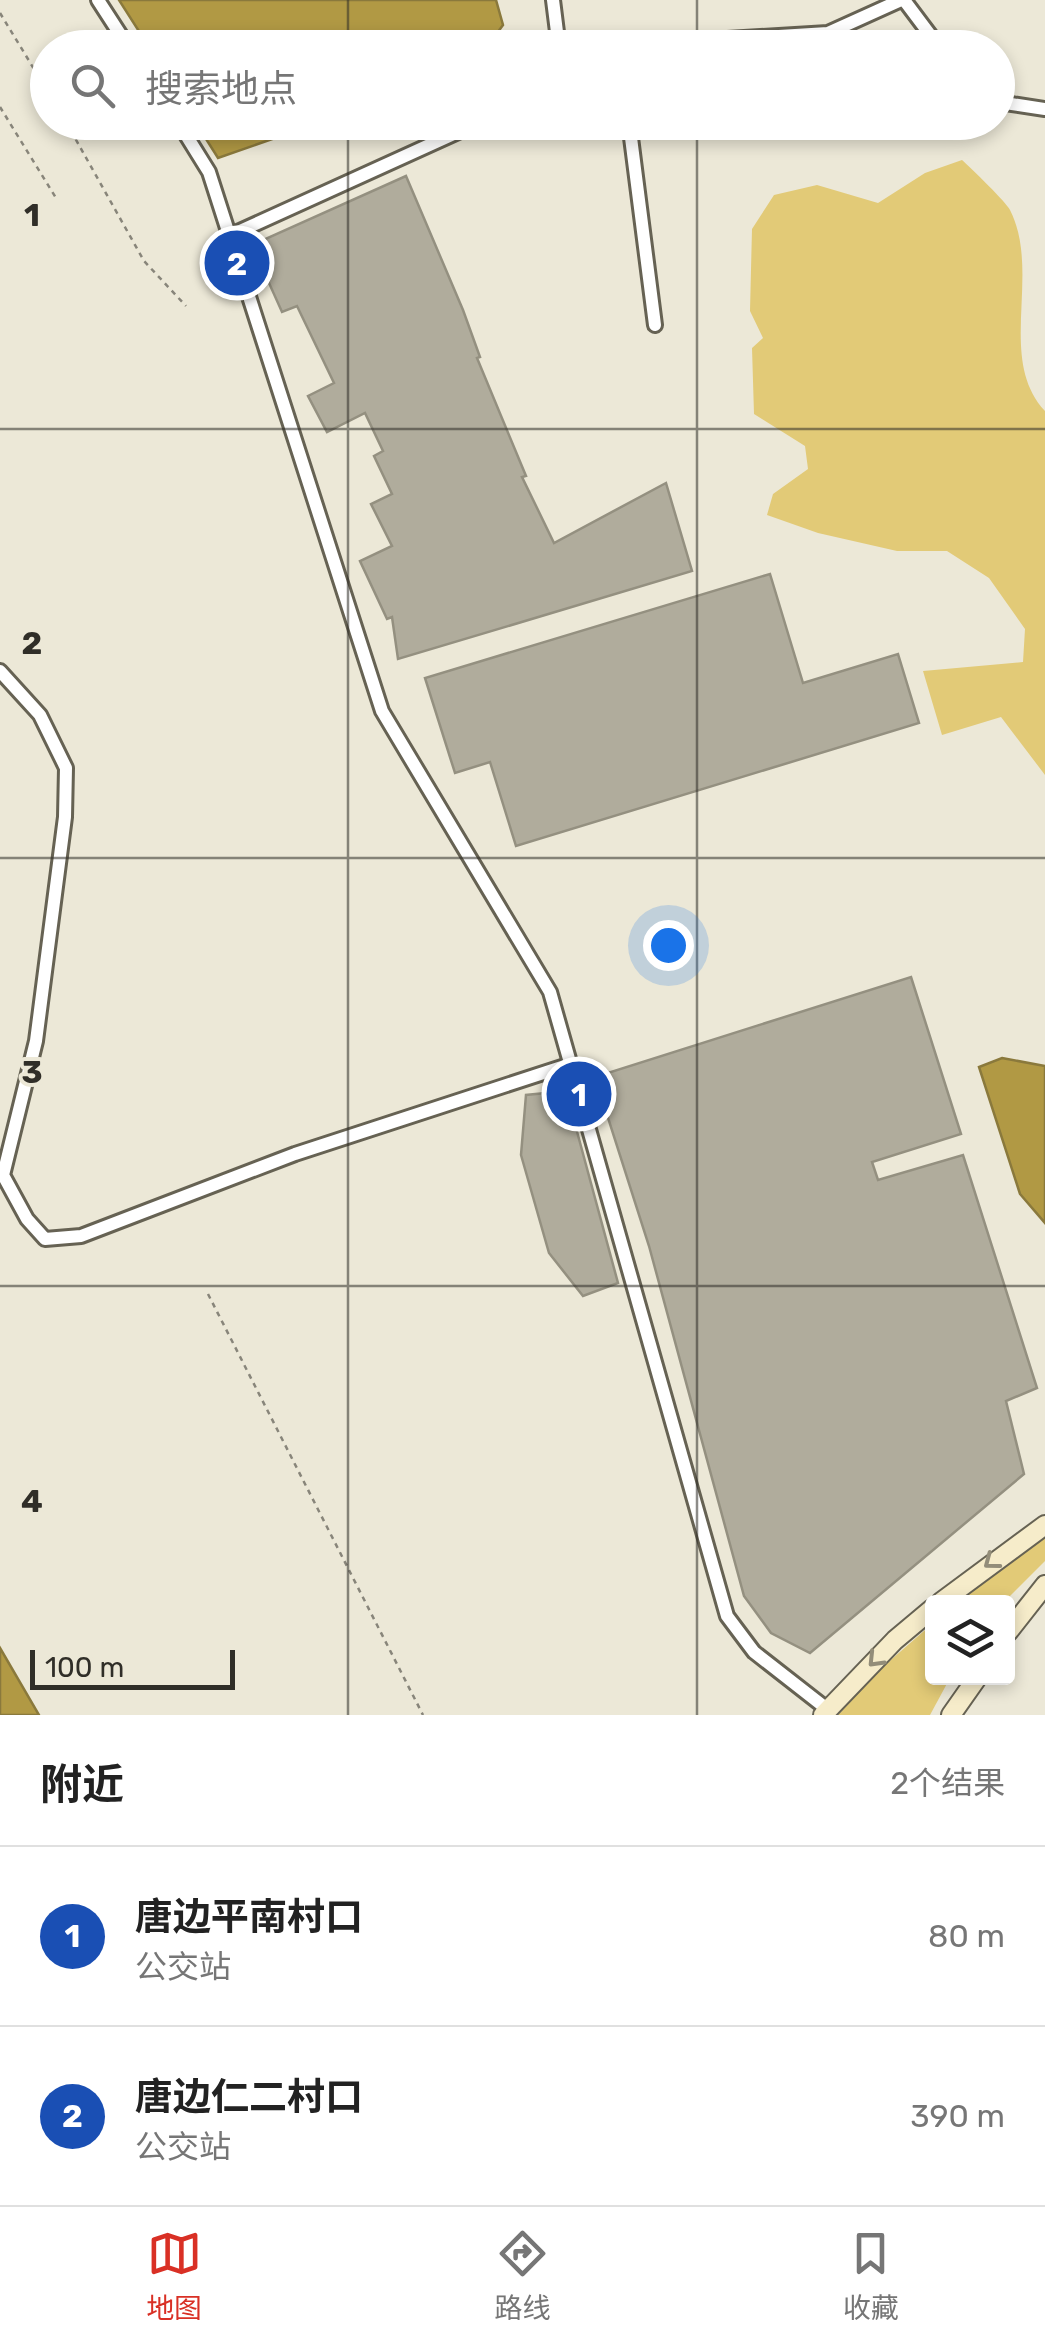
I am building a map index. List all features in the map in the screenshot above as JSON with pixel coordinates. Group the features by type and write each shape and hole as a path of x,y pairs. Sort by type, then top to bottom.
{"main road":[{"path":"950,1595 1045,1526"},
{"path":"1015,1623 1045,1584"},
{"path":"825,1712 925,1615"},
{"path":"951,1715 972,1685"}],"street":[{"path":"98,0 117,30"},
{"path":"553,0 557,30"},
{"path":"835,30 902,0 926,30"},
{"path":"1015,104 1045,108"},
{"path":"189,140 209,172 382,710 550,992 728,1616 754,1652 825,1712"},
{"path":"229,236 440,140"},
{"path":"630,140 655,326"},
{"path":"0,671 40,715 66,768 66,817 36,1041 3,1176 27,1219 45,1240 81,1236 295,1154 571,1064"}],"path":[{"path":"0,13 30,62"},
{"path":"0,107 56,198"},
{"path":"76,140 144,261 186,306"},
{"path":"208,1294 423,1715"}],"shaded area":[{"path":"119,0 496,0 503,25 499,30 138,30"},
{"path":"207,140 269,140 218,158"},
{"path":"962,160 1007,206 1019,235 1023,366 1031,390 1045,411 1045,775 1001,717 942,735 923,671 1023,662 1025,629 989,578 947,551 897,551 818,533 767,515 773,494 808,469 805,446 754,414 752,348 763,338 750,311 752,229 774,195 817,185 878,203 925,173"},
{"path":"1002,1058 1045,1066 1045,1223 1020,1194 979,1067"},
{"path":"1045,1536 1045,1561 1011,1595 966,1595"},
{"path":"925,1630 925,1685 946,1685 930,1715 838,1715 877,1672"},
{"path":"0,1648 39,1715 0,1715"}],"building":[{"path":"406,176 463,310 480,357 477,358 526,476 522,477 554,543 666,483 692,571 398,659 392,617 387,619 360,561 392,546 371,504 392,494 374,456 383,451 365,413 327,432 308,396 334,383 297,306 282,312 252,245"},
{"path":"770,574 803,683 898,654 919,723 516,846 490,762 455,773 425,678"},
{"path":"911,977 961,1134 872,1162 878,1180 963,1155 1037,1388 1006,1401 1024,1474 810,1653 771,1633 744,1596 649,1246 595,1077"},
{"path":"566,1091 618,1283 583,1296 549,1253 521,1155 526,1095"}],"place":[{"name":"唐边仁二村口","path":"237,263"},
{"name":"唐边平南村口","path":"579,1094"}]}
